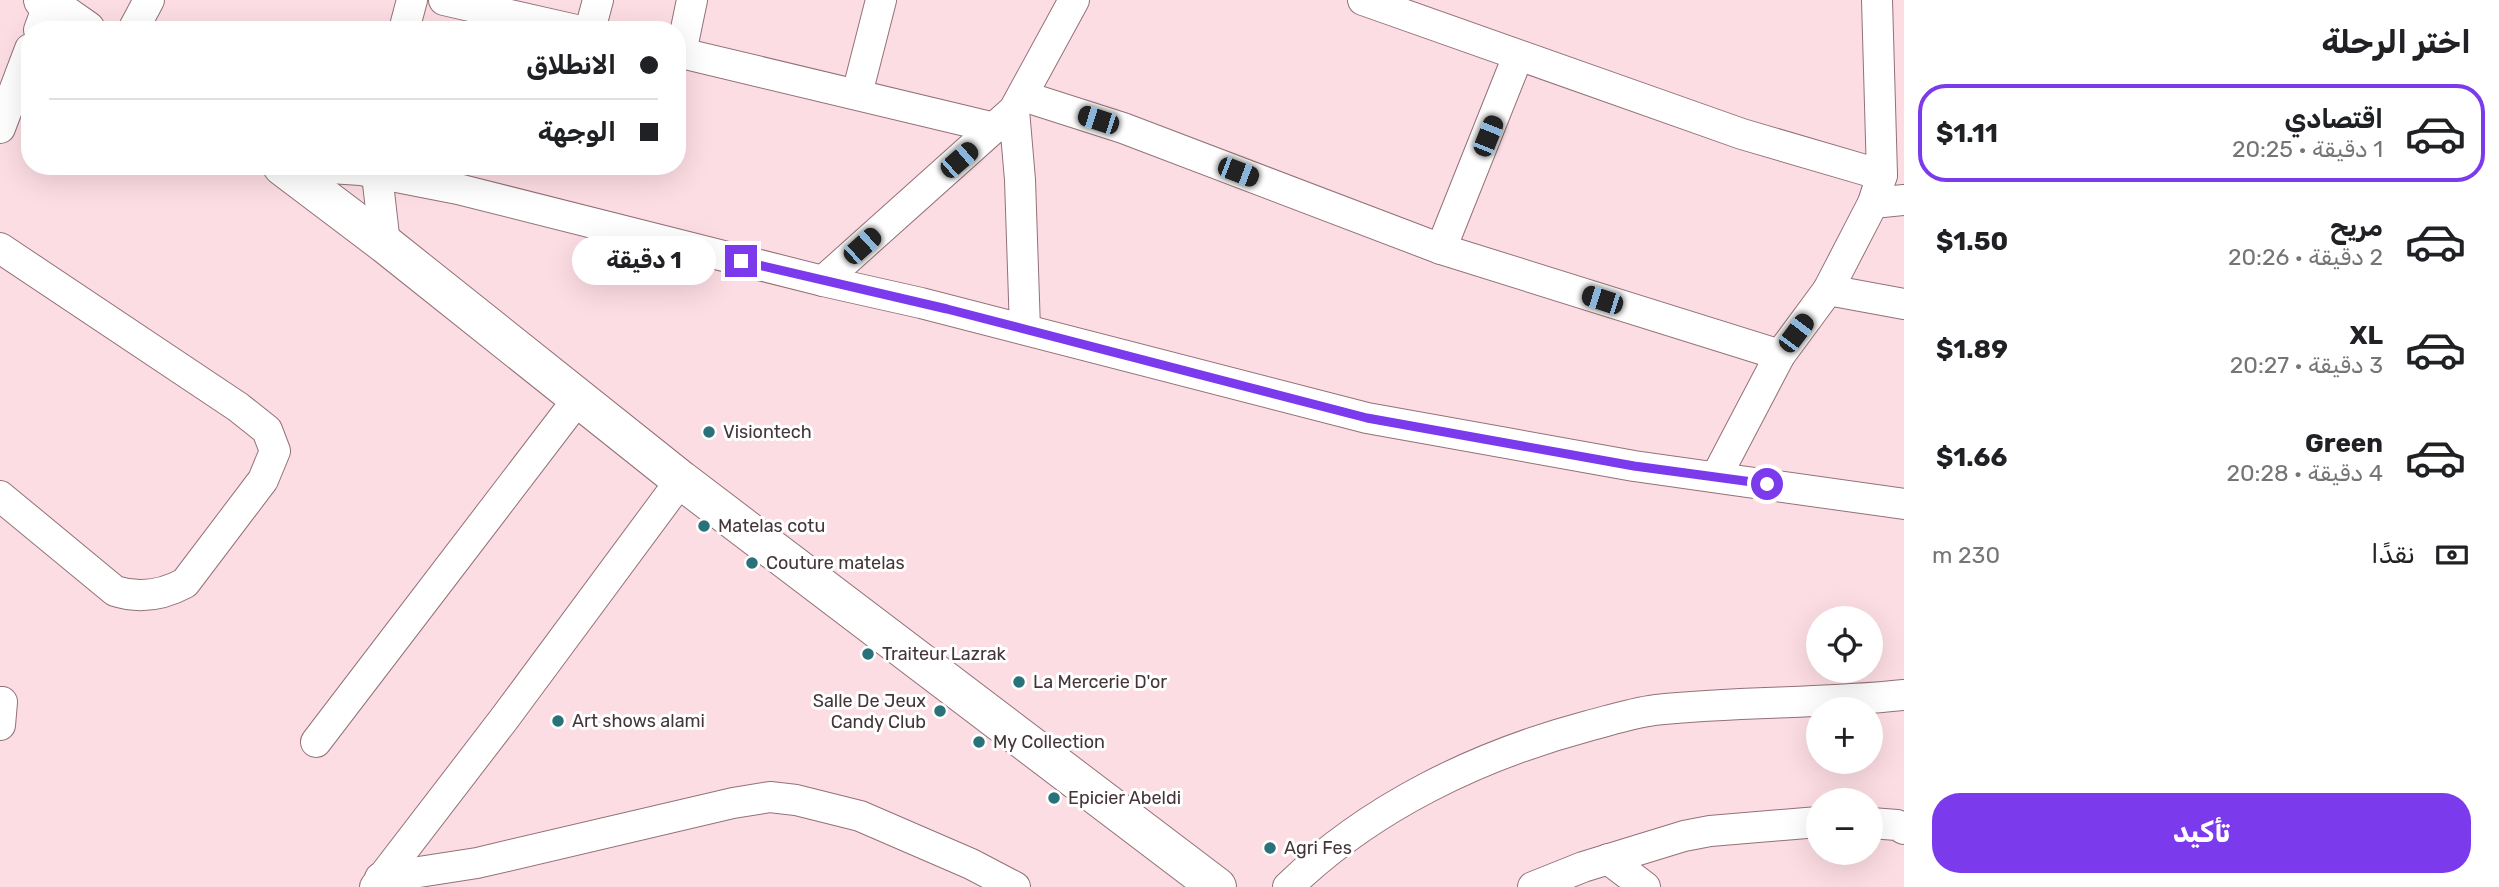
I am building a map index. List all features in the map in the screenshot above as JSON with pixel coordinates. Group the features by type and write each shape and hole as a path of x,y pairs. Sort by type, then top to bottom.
{"street":[{"path":"138,21 149,0"},
{"path":"406,21 412,0"},
{"path":"444,0 536,21"},
{"path":"592,21 598,0"},
{"path":"686,24 692,0"},
{"path":"857,94 881,0"},
{"path":"823,281 1011,111 1074,0"},
{"path":"1363,0 1742,134 1904,200"},
{"path":"1716,477 1780,355 1828,290 1877,189 1877,0"},
{"path":"45,8 69,21"},
{"path":"686,55 857,94 1011,111 1123,128 1441,248 1780,355"},
{"path":"1441,248 1518,56"},
{"path":"0,128 21,73"},
{"path":"1011,111 1020,180 1026,329"},
{"path":"293,175 385,244 681,480 1217,887"},
{"path":"377,175 385,244"},
{"path":"398,175 1026,329 1367,418 1634,466 1904,503"},
{"path":"0,248 238,407 267,430 275,451 263,480 185,583 156,595 129,596 115,591 0,496"},
{"path":"1828,290 1904,304"},
{"path":"316,742 578,399"},
{"path":"377,883 504,719 681,480"},
{"path":"1288,887 1331,849 1395,806 1457,773 1516,747 1553,735 1655,710 1904,695"},
{"path":"377,883 770,797 819,805 860,816 971,864 1015,887"},
{"path":"1533,887 1556,876 1657,843 1710,831 1806,823"},
{"path":"1883,824 1904,828"},
{"path":"1608,859 1645,887"}],"place":[{"name":"Visiontech","path":"709,432"},
{"name":"Matelas cotu","path":"704,526"},
{"name":"Couture matelas","path":"752,563"},
{"name":"Traiteur Lazrak","path":"868,654"},
{"name":"La Mercerie D'or","path":"1019,682"},
{"name":"Salle De Jeux Candy Club","path":"940,711"},
{"name":"Art shows alami","path":"558,721"},
{"name":"My Collection","path":"979,742"},
{"name":"Epicier Abeldi","path":"1054,798"},
{"name":"Agri Fes","path":"1270,848"}],"route":[{"path":"741,261 947,309 1367,418 1634,466 1767,484"}]}
